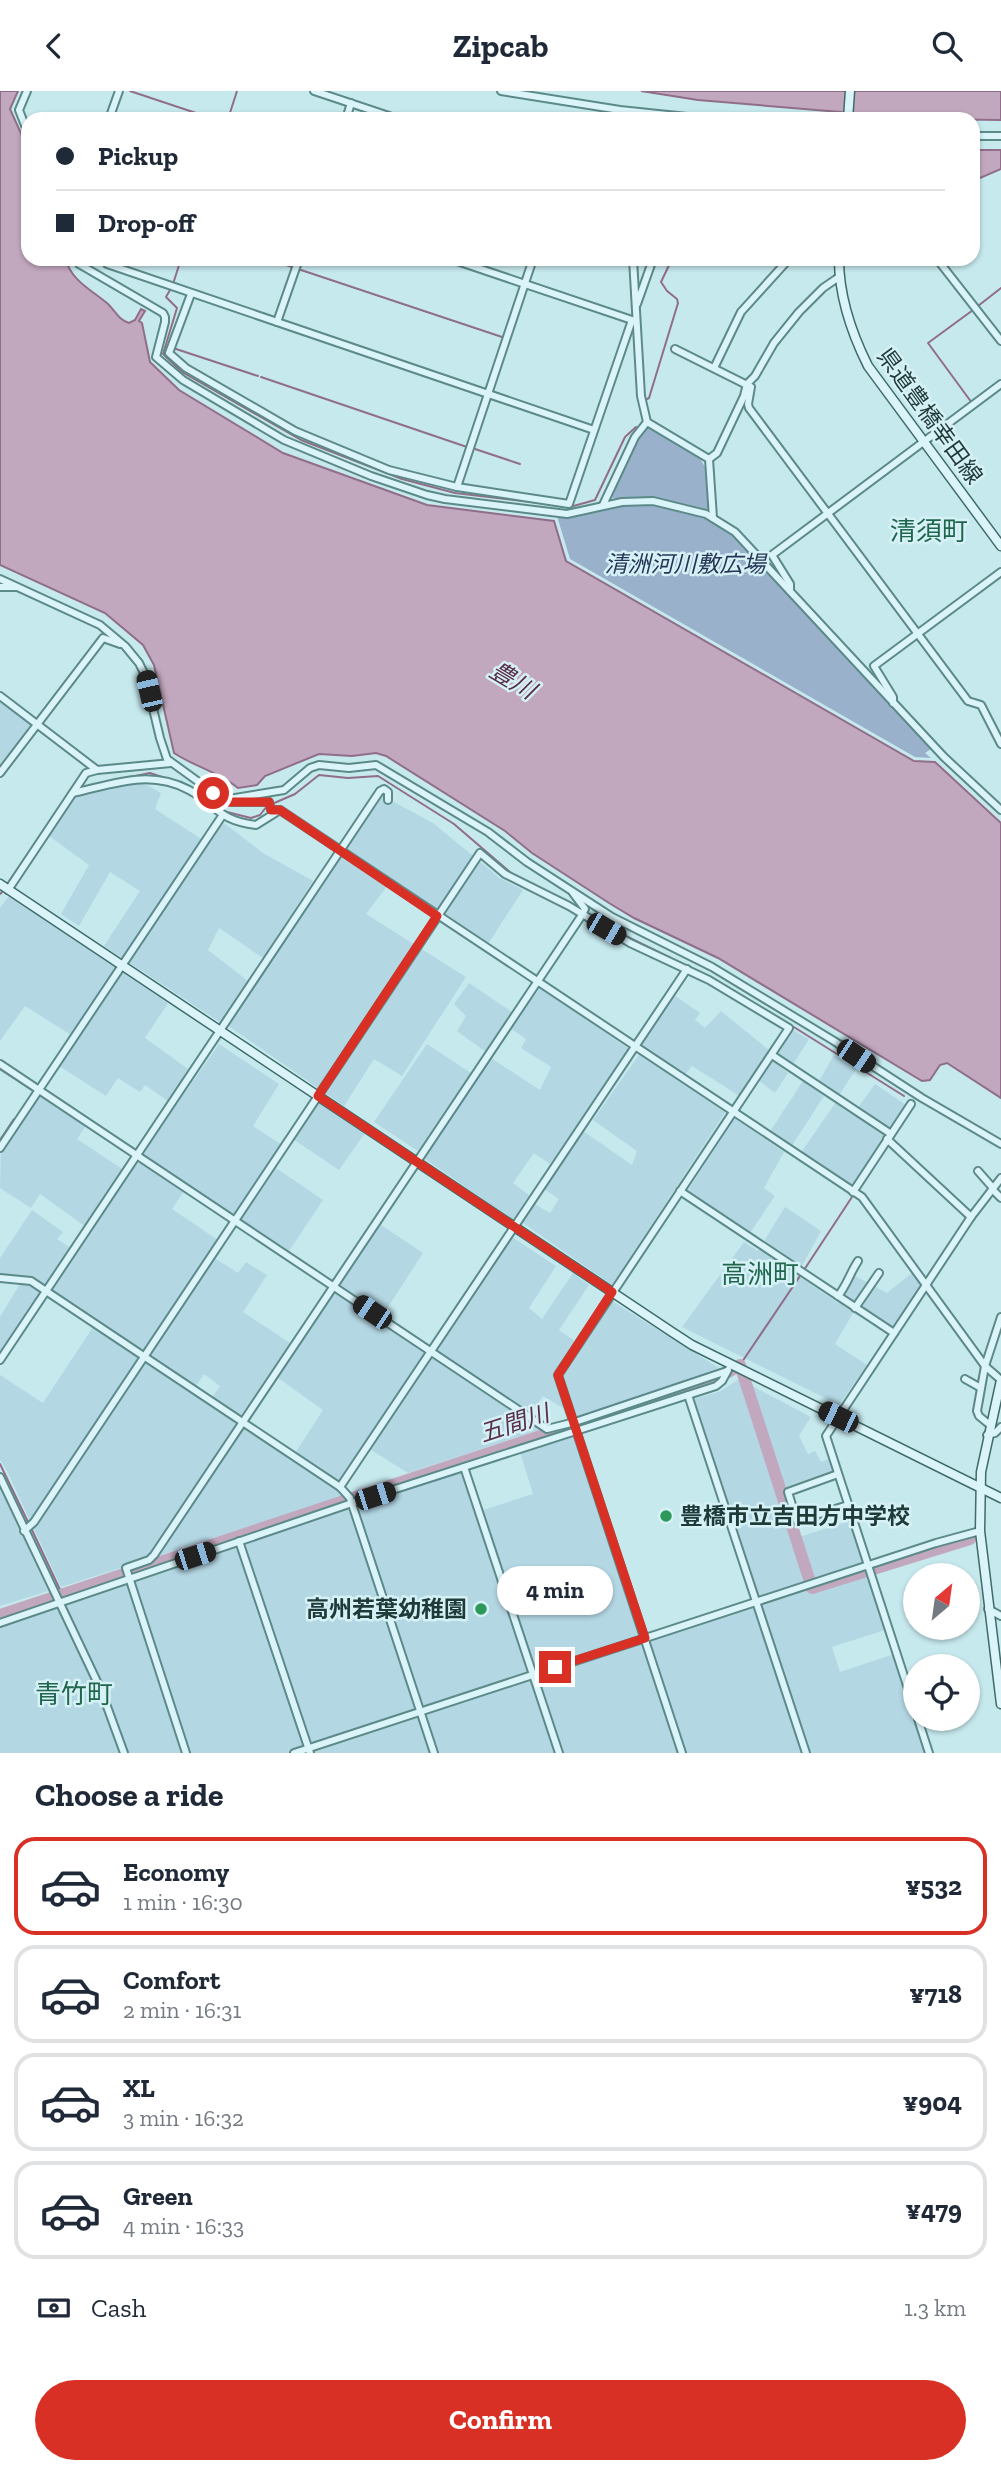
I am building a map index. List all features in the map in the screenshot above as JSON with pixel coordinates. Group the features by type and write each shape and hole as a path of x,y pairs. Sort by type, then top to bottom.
{"street":[{"path":"21,115 19,110 27,91"},
{"path":"112,112 119,91"},
{"path":"314,91 377,112"},
{"path":"501,91 641,112"},
{"path":"848,112 850,91"},
{"path":"348,112 351,103"},
{"path":"980,136 1001,136"},
{"path":"82,266 163,313 165,322 156,357 183,380 284,440 382,480 445,499 567,514 622,502 653,501 689,508 713,517 735,532 951,765 1001,810"},
{"path":"113,266 594,430"},
{"path":"277,322 297,266"},
{"path":"472,266 634,320"},
{"path":"457,487 531,266"},
{"path":"633,266 636,309"},
{"path":"191,294 169,353 186,368 311,439 404,475 457,487 569,504 651,266"},
{"path":"714,368 741,311 783,266"},
{"name":"県道豊橋幸田線","path":"839,266 851,328 867,366 1001,546"},
{"path":"942,266 1001,341"},
{"path":"709,459 717,453 747,384 755,376 774,343 799,312 823,288 839,277"},
{"path":"634,320 647,422 709,459"},
{"path":"675,349 751,387 748,404 750,408 968,701 981,705 1000,740"},
{"path":"790,591 790,584 772,555 1001,384"},
{"path":"603,505 635,437 647,422"},
{"path":"709,459 713,517"},
{"path":"893,703 893,697 874,666 1001,572"},
{"path":"0,579 100,625 125,646 145,675 160,738 166,757 171,763 229,802 270,805 271,810 280,810 862,1197 985,1366 1001,1380 988,1435 981,1488 980,1531 1001,1704"},
{"path":"0,587 19,587"},
{"path":"0,773 103,638 125,646"},
{"path":"0,696 97,770"},
{"path":"171,763 86,773 2,887 729,1368 838,1417 1001,1498"},
{"path":"223,799 284,790 314,766 349,768 376,765 488,832 527,862 612,917 722,974 1001,1144"},
{"path":"73,793 145,777 189,790 222,816 236,822 256,825 280,810"},
{"path":"0,1360 380,791 384,789 388,792 388,800"},
{"path":"0,1148 222,816"},
{"path":"24,1531 34,1522 480,853 505,874 583,912 630,943 687,969 789,1028 558,1375 682,1753"},
{"path":"573,891 572,894 583,912"},
{"path":"186,1753 126,1569 149,1560 154,1555 583,912"},
{"path":"340,1487 687,969"},
{"path":"772,1055 889,1137 971,1217"},
{"path":"0,1064 547,1429 574,1426"},
{"path":"853,1192 911,1104"},
{"path":"978,1171 1001,1198"},
{"path":"903,1673 826,1436 971,1217 1001,1178"},
{"path":"680,1191 894,1333"},
{"path":"838,1296 858,1261"},
{"path":"855,1308 879,1273"},
{"path":"0,1277 26,1279 340,1487 351,1501 434,1753"},
{"path":"990,1425 977,1414 985,1366 1001,1317"},
{"path":"0,1623 55,1597 129,1577 240,1541 351,1501 464,1467 574,1426 716,1386 729,1368"},
{"path":"574,1426 575,1422 729,1368"},
{"path":"965,1379 981,1388"},
{"path":"688,1395 806,1753"},
{"path":"988,1435 1001,1427"},
{"path":"464,1467 559,1753"},
{"path":"838,1474 788,1492 797,1521 848,1506"},
{"path":"0,1478 101,1690 124,1753"},
{"path":"294,1753 309,1751 756,1601 980,1531"},
{"path":"240,1541 309,1751"},
{"path":"988,1609 1001,1616"},
{"path":"922,1731 929,1753"}],"shaded area":[{"path":"1,700 32,722 0,768 0,702"},
{"path":"142,782 161,793 155,809 206,842 224,823 263,853 313,881 263,958 219,928 208,950 248,981 221,1023 104,946 140,891 110,872 79,926 61,914 89,865 49,836 74,798"},
{"path":"383,796 433,823 500,878 523,890 486,947 390,882 366,914 466,977 402,1076 374,1059 344,1106 227,1025"},
{"path":"9,896 168,1003 145,1038 188,1069 169,1102 145,1085 140,1092 118,1078 106,1096 59,1066 76,1038 25,1006 0,1041 0,908"},
{"path":"469,983 512,1012 487,1053 457,1031 466,1016 454,1004"},
{"path":"540,988 629,1049 550,1164 534,1153 513,1183 529,1195 513,1220 421,1156 491,1058 540,1090 551,1067 521,1048 526,1039 510,1028"},
{"path":"674,995 700,1013 695,1020 705,1028 721,1011 770,1051 741,1097 692,1066 684,1076 640,1047"},
{"path":"792,1030 809,1039 792,1066 775,1055"},
{"path":"219,1044 279,1084 253,1126 282,1145 234,1216 142,1154"},
{"path":"427,1044 471,1073 418,1151 374,1122"},
{"path":"639,1055 726,1111 612,1285 523,1223 535,1204 550,1213 559,1199 544,1189 583,1131 632,1165 637,1151 593,1120"},
{"path":"834,1055 856,1069 838,1097 818,1083"},
{"path":"772,1061 788,1073 775,1093 758,1080"},
{"path":"803,1081 824,1096 791,1147 769,1133"},
{"path":"875,1084 906,1105 889,1130 857,1109"},
{"path":"40,1094 87,1124 77,1139 125,1171 86,1227 40,1194 31,1208 0,1188 1,1151"},
{"path":"319,1102 365,1133 339,1170 293,1139"},
{"path":"836,1102 887,1137 851,1187 800,1154"},
{"path":"735,1118 784,1152 764,1188 775,1196 750,1233 686,1193"},
{"path":"135,1163 141,1163 184,1191 172,1209 218,1240 143,1353 50,1290"},
{"path":"276,1168 323,1200 289,1251 241,1219"},
{"path":"785,1207 821,1231 797,1275 837,1302 855,1276 887,1293 912,1273 923,1285 890,1333 853,1313 835,1344 867,1365 839,1405 682,1327 744,1242 758,1251"},
{"path":"32,1210 63,1232 57,1239 72,1249 0,1354 0,1317 24,1277 0,1274 0,1258"},
{"path":"378,1223 423,1253 379,1321 432,1356 512,1237 556,1266 529,1308 542,1319 573,1273 589,1285 559,1330 582,1346 612,1301 719,1368 575,1420 573,1414 543,1396 527,1419 542,1429 408,1473 365,1446 341,1481 336,1483 294,1455 323,1410 271,1373 243,1418 211,1399 220,1386 204,1374 194,1389 148,1355 213,1257 238,1273 246,1262 267,1275 243,1312 296,1347"},
{"path":"93,1327 344,1496 61,1587 0,1460 0,1375 43,1403"},
{"path":"739,1379 811,1417 799,1436 808,1454 815,1451 821,1462 829,1459 833,1473 784,1491 799,1537 850,1521 885,1630 832,1647 840,1672 894,1654 903,1682 903,1731 919,1731 926,1753 0,1753 0,1622 461,1473 474,1513 533,1494 520,1452 568,1435 575,1437 642,1642 758,1604 692,1399 719,1392"},
{"path":"0,1487 48,1591 0,1606"}],"green space":[{"name":"清洲河川敷広場","path":"648,426 698,455 706,469 709,508 705,512 666,501 612,498 636,439"},
{"name":"清洲河川敷広場","path":"643,502 699,513 736,536 931,749 925,753 931,758 915,757 570,559 557,516 575,517 615,505"}],"water":[{"name":"豊川","path":"0,91 18,91 10,109 21,133 21,266 68,266 83,285 129,323 135,320 141,309 145,311 139,321 142,323 150,362 179,390 283,453 427,505 554,521 566,561 914,761 935,762 1001,823 1001,1098 947,1063 940,1065 930,1080 922,1081 718,958 634,918 609,903 532,853 505,831 386,756 376,753 352,756 319,754 265,776 257,785 238,788 174,753 154,665 143,645 105,613 0,565"},
{"path":"641,91 1001,91 1001,120 980,120 980,112 841,112 698,100"},
{"path":"980,150 1001,150 1001,169 980,178"}],"waterway":[{"path":"130,91 193,112"},
{"path":"230,112 237,91"},
{"path":"173,284 179,266"},
{"path":"645,400 649,398 678,303 661,282 669,266"},
{"path":"298,269 502,337"},
{"path":"978,306 1001,288"},
{"path":"170,290 166,297 177,308 163,354 182,372 301,440 402,479 455,493 564,506"},
{"path":"972,403 928,343 973,310"},
{"path":"173,348 258,376"},
{"path":"261,377 467,447"},
{"path":"570,507 595,500 625,437 636,427"},
{"path":"472,448 520,464"},
{"path":"116,780 150,773 189,786"},
{"path":"272,804 295,794 319,775 348,778 378,776 454,824 511,873"},
{"path":"80,788 97,784"},
{"path":"8,883 71,790"},
{"path":"223,811 251,818 260,815 267,806"},
{"path":"587,913 628,937 703,974"},
{"path":"789,1024 904,1096"},
{"path":"0,1069 32,1090"},
{"path":"0,1140 14,1119"},
{"path":"804,1270 852,1197"},
{"path":"742,1362 800,1276"},
{"name":"五間川","path":"653,1399 718,1378 740,1365 812,1588 970,1539"},
{"name":"五間川","path":"0,1615 586,1421"},
{"path":"0,1464 28,1522"},
{"path":"32,1530 62,1594"}],"place":[{"name":"豊橋市立吉田方中学校","path":"666,1516"},
{"name":"高州若葉幼稚園","path":"481,1609"}],"district":[{"name":"清須町","path":"929,531"},
{"name":"高洲町","path":"760,1274"},
{"name":"青竹町","path":"74,1694"}],"route":[{"path":"213,793 229,802 269,802 271,810 280,810 437,916 318,1096 612,1292 558,1375 645,1638 555,1667"}]}
